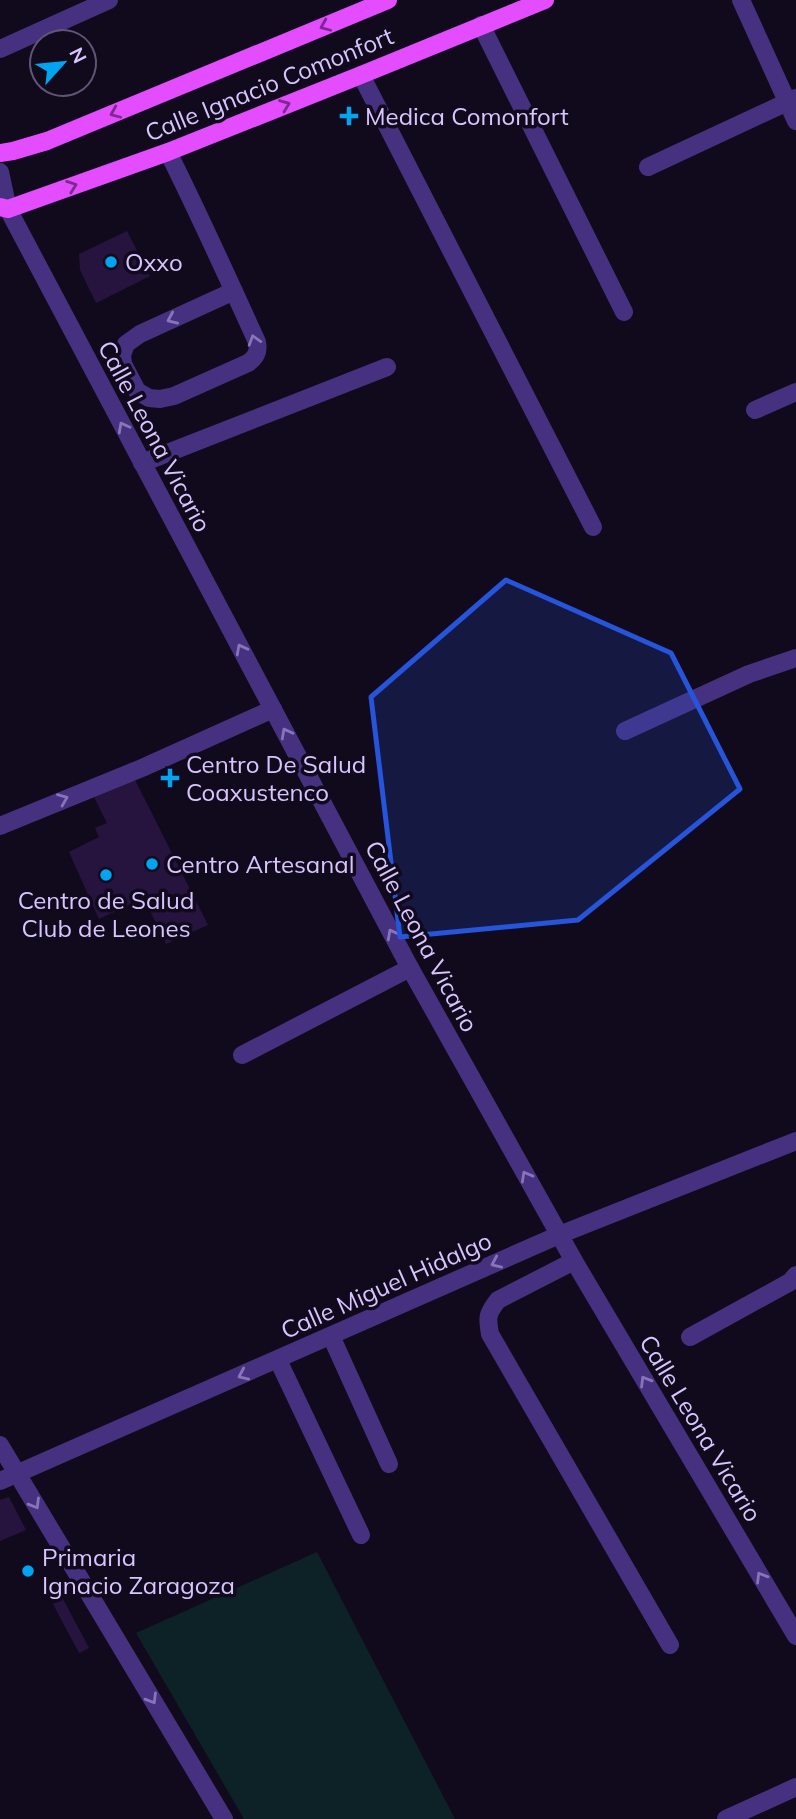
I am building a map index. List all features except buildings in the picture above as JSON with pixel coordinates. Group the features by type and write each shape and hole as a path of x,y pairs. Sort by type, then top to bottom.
{"main road":[{"name":"Calle Ignacio Comonfort","path":"0,153 47,141 388,0"},
{"name":"Calle Ignacio Comonfort","path":"4,208 168,152 545,0"}],"street":[{"path":"0,49 109,0"},
{"path":"741,0 792,100 796,121"},
{"path":"481,25 624,312"},
{"path":"361,75 593,527"},
{"path":"648,167 792,100"},
{"path":"168,152 195,204 257,342 258,350 248,363 174,396 149,398 137,391 123,365 122,355 126,344 140,334 234,291"},
{"name":"Calle Leona Vicario","path":"0,172 4,208 410,968 574,1261 796,1636"},
{"path":"142,463 387,367"},
{"path":"755,410 796,392"},
{"path":"625,731 749,674 796,657"},
{"path":"0,826 142,768 273,709"},
{"path":"242,1055 410,968"},
{"name":"Calle Miguel Hidalgo","path":"8,1478 559,1235 795,1145"},
{"path":"574,1261 498,1300 487,1318 490,1334 670,1645"},
{"path":"690,1337 790,1282 796,1275"},
{"path":"331,1336 389,1464"},
{"path":"278,1360 361,1535"},
{"path":"0,1445 8,1478 224,1819"},
{"path":"726,1819 796,1787"}],"highlighted area":[{"path":"506,580 671,653 740,789 578,920 400,937 371,697"}],"green space":[{"path":"317,1552 455,1819 244,1819 136,1633"}],"place":[{"name":"Medica Comonfort","path":"349,116"},
{"name":"Oxxo","path":"111,262"},
{"name":"Centro De Salud Coaxustenco","path":"170,778"},
{"name":"Centro Artesanal","path":"152,864"},
{"name":"Centro de Salud Club de Leones","path":"106,875"},
{"name":"Primaria Ignacio Zaragoza","path":"28,1571"}]}
